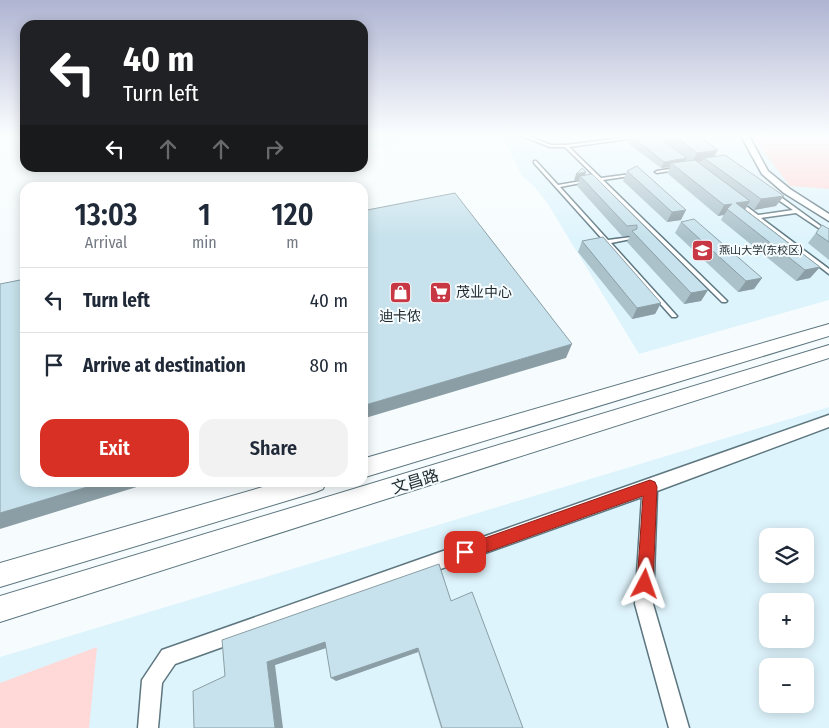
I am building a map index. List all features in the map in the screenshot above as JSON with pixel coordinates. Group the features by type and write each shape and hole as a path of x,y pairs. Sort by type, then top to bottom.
{"main road":[{"name":"文昌路","path":"368,467 829,330"},
{"name":"文昌路","path":"0,609 829,351"},
{"path":"0,575 299,487"}],"street":[{"path":"764,170 787,191 829,218"},
{"path":"148,728 152,680 169,657 650,487 829,421"},
{"path":"650,487 644,604 679,728"}],"lane":[{"path":"542,170 674,316"},
{"path":"591,170 724,301"},
{"path":"657,172 670,170"},
{"path":"557,186 630,175"},
{"path":"773,194 829,234"},
{"path":"735,200 829,272"},
{"path":"757,217 797,211"},
{"path":"598,243 629,238"}],"shaded area":[{"name":"燕山大学(东校区)","path":"519,170 829,170 829,300 639,354 546,201 533,185 522,176"},
{"path":"778,170 829,170 829,189 790,186"},
{"path":"829,407 829,728 0,728 0,657"},
{"path":"97,647 89,728 0,728 0,683"}],"building":[{"path":"580,170 586,172 576,174"},
{"path":"641,170 686,210 672,212 627,171"},
{"path":"680,170 708,170 750,201 736,203 820,267 805,270 727,209 732,204 724,205"},
{"path":"721,170 747,170 784,196 761,199"},
{"path":"592,174 708,290 691,293 632,231 637,229 637,225 627,226 580,176"},
{"name":"茂业中心","path":"455,193 572,344 368,404 368,210"},
{"path":"694,219 762,278 746,281 681,222"},
{"path":"822,225 829,229 829,242 816,233"},
{"path":"603,237 661,303 637,308 582,241"},
{"path":"20,280 20,487 87,487 0,513 0,284"},
{"path":"439,564 451,601 472,592 523,728 442,728 418,648 331,678 325,642 267,662 275,728 194,728 193,691 225,676 222,640"}],"place":[{"name":"燕山大学(东校区)","path":"703,250"},
{"name":"茂业中心","path":"440,292"},
{"name":"迪卡侬","path":"400,293"}],"route":[{"path":"465,552 650,487 645,584"}]}
